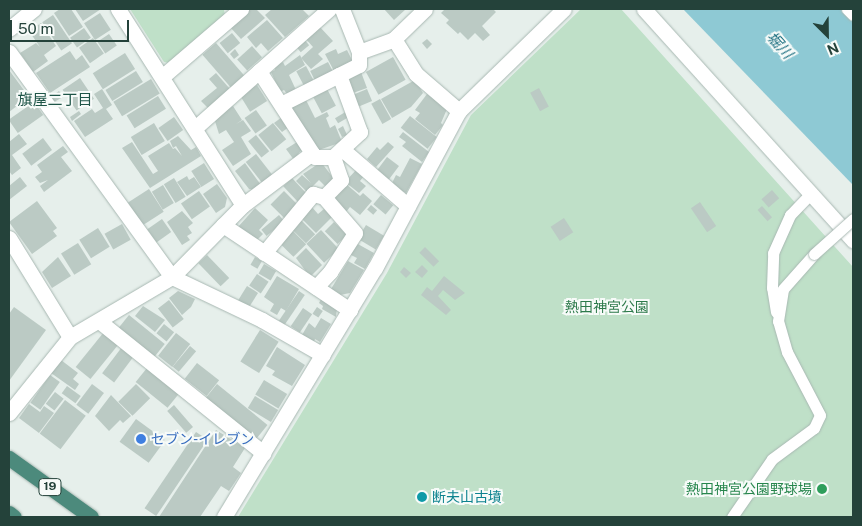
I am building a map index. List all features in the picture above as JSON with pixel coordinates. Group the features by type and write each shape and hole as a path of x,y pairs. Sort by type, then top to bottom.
{"highway":[{"name":"19","path":"9,458 91,517"},
{"path":"9,513 14,517"}],"street":[{"path":"9,29 34,9"},
{"path":"118,9 163,76 243,205"},
{"path":"195,128 329,9"},
{"path":"281,104 359,65 359,52 342,9"},
{"path":"359,52 394,39 425,9"},
{"path":"224,517 350,310 459,111 564,9"},
{"path":"644,9 853,240"},
{"path":"847,9 853,16"},
{"path":"163,76 236,10"},
{"path":"394,39 416,74 459,111"},
{"path":"9,52 172,277 262,320 323,355"},
{"path":"259,71 315,157 337,153 360,132 339,75"},
{"path":"9,413 70,337 172,277 243,205 312,153"},
{"path":"337,153 408,206"},
{"path":"324,197 341,180 337,153"},
{"path":"732,517 772,459 814,428 820,415 787,352 778,321 772,288 773,253 790,215 811,193"},
{"path":"264,253 313,194 324,197 356,233 330,272 316,287"},
{"path":"778,321 783,289 814,254 853,219"},
{"path":"223,226 350,310"},
{"path":"9,238 70,337"},
{"path":"99,321 263,453"}],"green space":[{"path":"130,9 224,9 225,17 170,63 164,62"},
{"name":"熱田神宮公園","path":"581,9 621,9 853,267 853,517 238,517 387,273 471,115"}],"water":[{"name":"堀川","path":"683,9 842,9 853,22 853,185"}],"building":[{"path":"60,9 71,9 83,27 69,36 54,13"},
{"path":"75,9 101,9 83,21"},
{"path":"250,9 256,9 265,18 241,39 230,27"},
{"path":"272,9 302,9 309,16 285,37 265,15"},
{"path":"384,9 406,9 394,20"},
{"path":"445,9 493,9 496,12 482,26 490,35 483,41 475,33 468,40 446,23 449,20 441,13"},
{"path":"100,13 111,30 95,40 84,23"},
{"path":"53,15 72,43 61,50 42,22"},
{"path":"267,20 283,38 268,51 261,43 256,48 247,37"},
{"path":"41,23 56,46 44,55 48,61 33,72 20,53 36,43 40,47 29,31"},
{"path":"319,26 333,41 318,54 323,59 311,69 301,58 313,47 305,38"},
{"path":"84,28 91,38 77,48 70,38"},
{"path":"232,33 240,43 228,53 220,43"},
{"path":"109,34 117,46 105,53 97,42"},
{"path":"93,38 104,54 90,63 79,48"},
{"path":"304,39 309,45 301,52 296,46"},
{"path":"427,39 432,44 427,49 422,43"},
{"path":"216,43 245,76 231,88 202,55"},
{"path":"252,46 262,57 247,71 237,59"},
{"path":"235,49 239,55 234,59 230,54"},
{"path":"336,49 338,54 347,50 353,62 334,71 325,54"},
{"path":"70,51 76,60 82,55 90,67 50,93 36,73"},
{"path":"125,53 135,69 103,89 93,73"},
{"path":"300,55 305,65 289,75 296,90 287,94 284,90 280,92 271,72 275,70 274,67 283,62 285,66"},
{"path":"393,57 406,80 378,95 366,72"},
{"path":"328,62 333,72 315,81 310,71"},
{"path":"306,66 314,81 304,86 296,71"},
{"path":"9,70 29,97 9,112"},
{"path":"136,71 143,82 112,101 105,90"},
{"path":"361,72 367,88 353,93 348,80"},
{"path":"216,73 230,89 208,108 201,101 217,88 209,79"},
{"path":"80,78 94,99 77,110 63,90"},
{"path":"151,79 160,94 122,116 113,102"},
{"path":"415,80 423,93 411,107 392,118 381,99"},
{"path":"257,85 267,101 250,112 240,96"},
{"path":"539,88 549,107 540,111 530,93"},
{"path":"102,89 112,105 106,109 113,119 85,137 74,121 92,109 95,113 103,108 94,94"},
{"path":"327,89 336,106 322,113 313,97"},
{"path":"367,89 372,101 358,107 353,95"},
{"path":"59,91 63,97 54,102 51,97"},
{"path":"427,94 447,109 441,123 443,125 435,135 415,119 420,113 415,110"},
{"path":"158,96 166,109 135,128 127,116"},
{"path":"380,99 391,119 382,124 371,104"},
{"path":"306,100 315,118 327,112 329,116 326,118 330,128 335,125 342,142 316,151 291,108"},
{"path":"34,102 43,115 18,133 9,120"},
{"path":"233,106 242,120 236,124 243,120 251,131 241,137 251,154 233,166 222,150 234,142 226,130 219,134 214,118"},
{"path":"256,110 267,126 255,134 245,118"},
{"path":"79,111 81,114 72,121 70,117"},
{"path":"347,111 350,116 338,123 335,118"},
{"path":"410,116 437,137 428,149 401,128"},
{"path":"174,117 183,130 168,141 158,128"},
{"path":"282,117 289,127 282,132 274,123"},
{"path":"154,123 165,141 142,155 131,137"},
{"path":"273,123 286,139 271,151 258,135"},
{"path":"343,126 347,135 342,137 338,129"},
{"path":"403,132 429,152 422,162 402,146 406,142 399,137"},
{"path":"19,134 27,144 12,155 21,168 12,175 9,171 9,142"},
{"path":"256,135 269,151 261,158 248,141"},
{"path":"178,136 191,150 196,147 201,156 150,188 122,148 132,142 153,174 158,171 148,156 169,143 173,149 175,148 182,156 176,146 173,148 170,141"},
{"path":"43,138 52,150 31,166 22,154"},
{"path":"297,142 302,149 294,160 286,149"},
{"path":"388,142 394,147 376,167 367,159 377,147 380,150"},
{"path":"63,146 68,152 61,157 72,171 44,192 40,186 48,180 40,183 35,177 42,172 37,165"},
{"path":"256,154 273,176 263,184 246,162"},
{"path":"387,157 399,166 388,180 376,171"},
{"path":"410,158 422,164 406,193 391,185 396,175 400,177"},
{"path":"321,162 334,179 326,187 319,180 307,192 296,181 302,175 311,183 303,174"},
{"path":"204,163 214,179 201,187 191,171"},
{"path":"245,163 261,185 254,190 249,189 235,171"},
{"path":"356,170 364,176 360,181 366,186 359,193 345,182"},
{"path":"187,176 189,180 194,177 201,187 187,196 177,182"},
{"path":"20,177 27,186 9,200 9,186"},
{"path":"174,178 186,197 175,203 164,184"},
{"path":"292,178 306,193 298,202 283,186"},
{"path":"345,183 360,196 363,193 372,201 360,215 350,207 346,212 336,203 335,194"},
{"path":"217,184 227,198 225,207 216,213 203,194"},
{"path":"163,185 174,203 163,210 152,192"},
{"path":"149,189 164,212 143,225 128,203"},
{"path":"772,190 779,198 769,207 761,199"},
{"path":"199,191 210,207 192,219 181,204"},
{"path":"284,191 298,205 285,219 271,204"},
{"path":"381,195 393,205 386,214 373,204"},
{"path":"37,201 57,228 53,231 57,236 32,254 9,222"},
{"path":"700,202 716,226 707,232 691,208"},
{"path":"371,205 377,210 373,215 367,210"},
{"path":"311,206 318,214 324,209 332,217 316,233 300,217"},
{"path":"762,206 772,217 768,221 758,210"},
{"path":"255,208 268,220 259,230 263,234 257,240 238,227"},
{"path":"182,211 193,223 188,227 192,233 187,236 190,240 182,245 167,222"},
{"path":"279,215 284,221 267,236 261,230"},
{"path":"564,218 573,232 560,241 551,227"},
{"path":"162,219 171,232 156,242 147,229"},
{"path":"301,220 315,234 306,243 292,229"},
{"path":"334,222 347,235 338,244 325,231"},
{"path":"122,224 131,240 113,249 105,234"},
{"path":"366,225 384,236 376,250 358,239"},
{"path":"98,228 110,247 91,258 79,240"},
{"path":"292,230 306,244 293,257 279,243"},
{"path":"321,230 339,249 324,263 306,244"},
{"path":"78,243 91,264 74,275 61,254"},
{"path":"356,243 374,253 365,269 354,263 357,258 349,254"},
{"path":"425,247 439,261 433,267 419,253"},
{"path":"306,248 322,265 310,277 296,258"},
{"path":"207,255 229,278 221,286 198,263"},
{"path":"58,257 71,276 52,288 42,272"},
{"path":"255,257 262,261 257,269 250,265"},
{"path":"348,261 364,270 350,293 340,295 331,289"},
{"path":"264,264 276,271 271,281 258,274"},
{"path":"422,265 428,271 422,278 415,272"},
{"path":"404,267 411,273 406,278 400,272"},
{"path":"257,274 269,282 261,293 249,286"},
{"path":"277,276 299,289 286,311 281,308 277,315 270,311 274,304 264,297"},
{"path":"444,276 465,293 455,300 443,290 438,296 451,310 446,315 421,295 427,287 432,291"},
{"path":"247,286 258,293 249,307 238,300"},
{"path":"178,291 195,299 191,307 182,315 169,298"},
{"path":"299,291 305,295 285,325 279,321"},
{"path":"321,299 337,308 336,317 322,309 323,306 319,303"},
{"path":"169,300 184,319 173,328 158,309"},
{"path":"143,306 165,320 155,332 135,316"},
{"path":"14,307 46,330 9,381 9,314"},
{"path":"317,307 323,311 318,318 313,314"},
{"path":"303,308 312,314 300,332 291,326"},
{"path":"129,315 165,344 154,357 118,328"},
{"path":"321,318 331,324 320,342 315,339 314,342 302,335 309,323 315,328"},
{"path":"164,324 174,332 167,342 156,333"},
{"path":"260,330 279,342 259,373 240,361"},
{"path":"104,332 119,344 90,379 76,367"},
{"path":"176,333 190,344 172,367 158,356"},
{"path":"190,346 196,351 179,372 173,367"},
{"path":"122,347 134,356 114,382 102,373"},
{"path":"277,347 305,365 292,386 272,375 275,371 266,366"},
{"path":"61,360 78,373 73,379 79,384 75,390 51,373"},
{"path":"197,363 219,380 207,396 185,379"},
{"path":"147,368 179,394 168,408 136,382"},
{"path":"50,375 60,382 40,410 30,403"},
{"path":"264,380 287,394 278,408 255,395"},
{"path":"92,384 104,393 88,414 76,405"},
{"path":"136,384 150,398 132,416 118,402"},
{"path":"217,384 268,425 256,440 205,399"},
{"path":"67,386 81,396 75,403 62,393"},
{"path":"55,392 64,399 54,411 46,404"},
{"path":"111,395 131,416 123,423 120,420 109,431 95,416"},
{"path":"255,396 278,410 271,422 248,408"},
{"path":"65,400 86,416 60,449 40,434"},
{"path":"29,404 40,412 44,406 54,413 39,433 19,418"},
{"path":"174,405 193,427 186,433 167,411"},
{"path":"136,419 165,440 149,463 120,442"},
{"path":"216,430 245,448 233,467 241,473 229,491 221,486 200,517 159,517"},
{"path":"196,432 208,440 156,516 145,508"}],"place":[{"name":"セブン-イレブン","path":"141,439"},
{"name":"熱田神宮公園野球場","path":"822,489"},
{"name":"断夫山古墳","path":"422,497"}],"district":[{"name":"旗屋二丁目","path":"55,100"}]}
